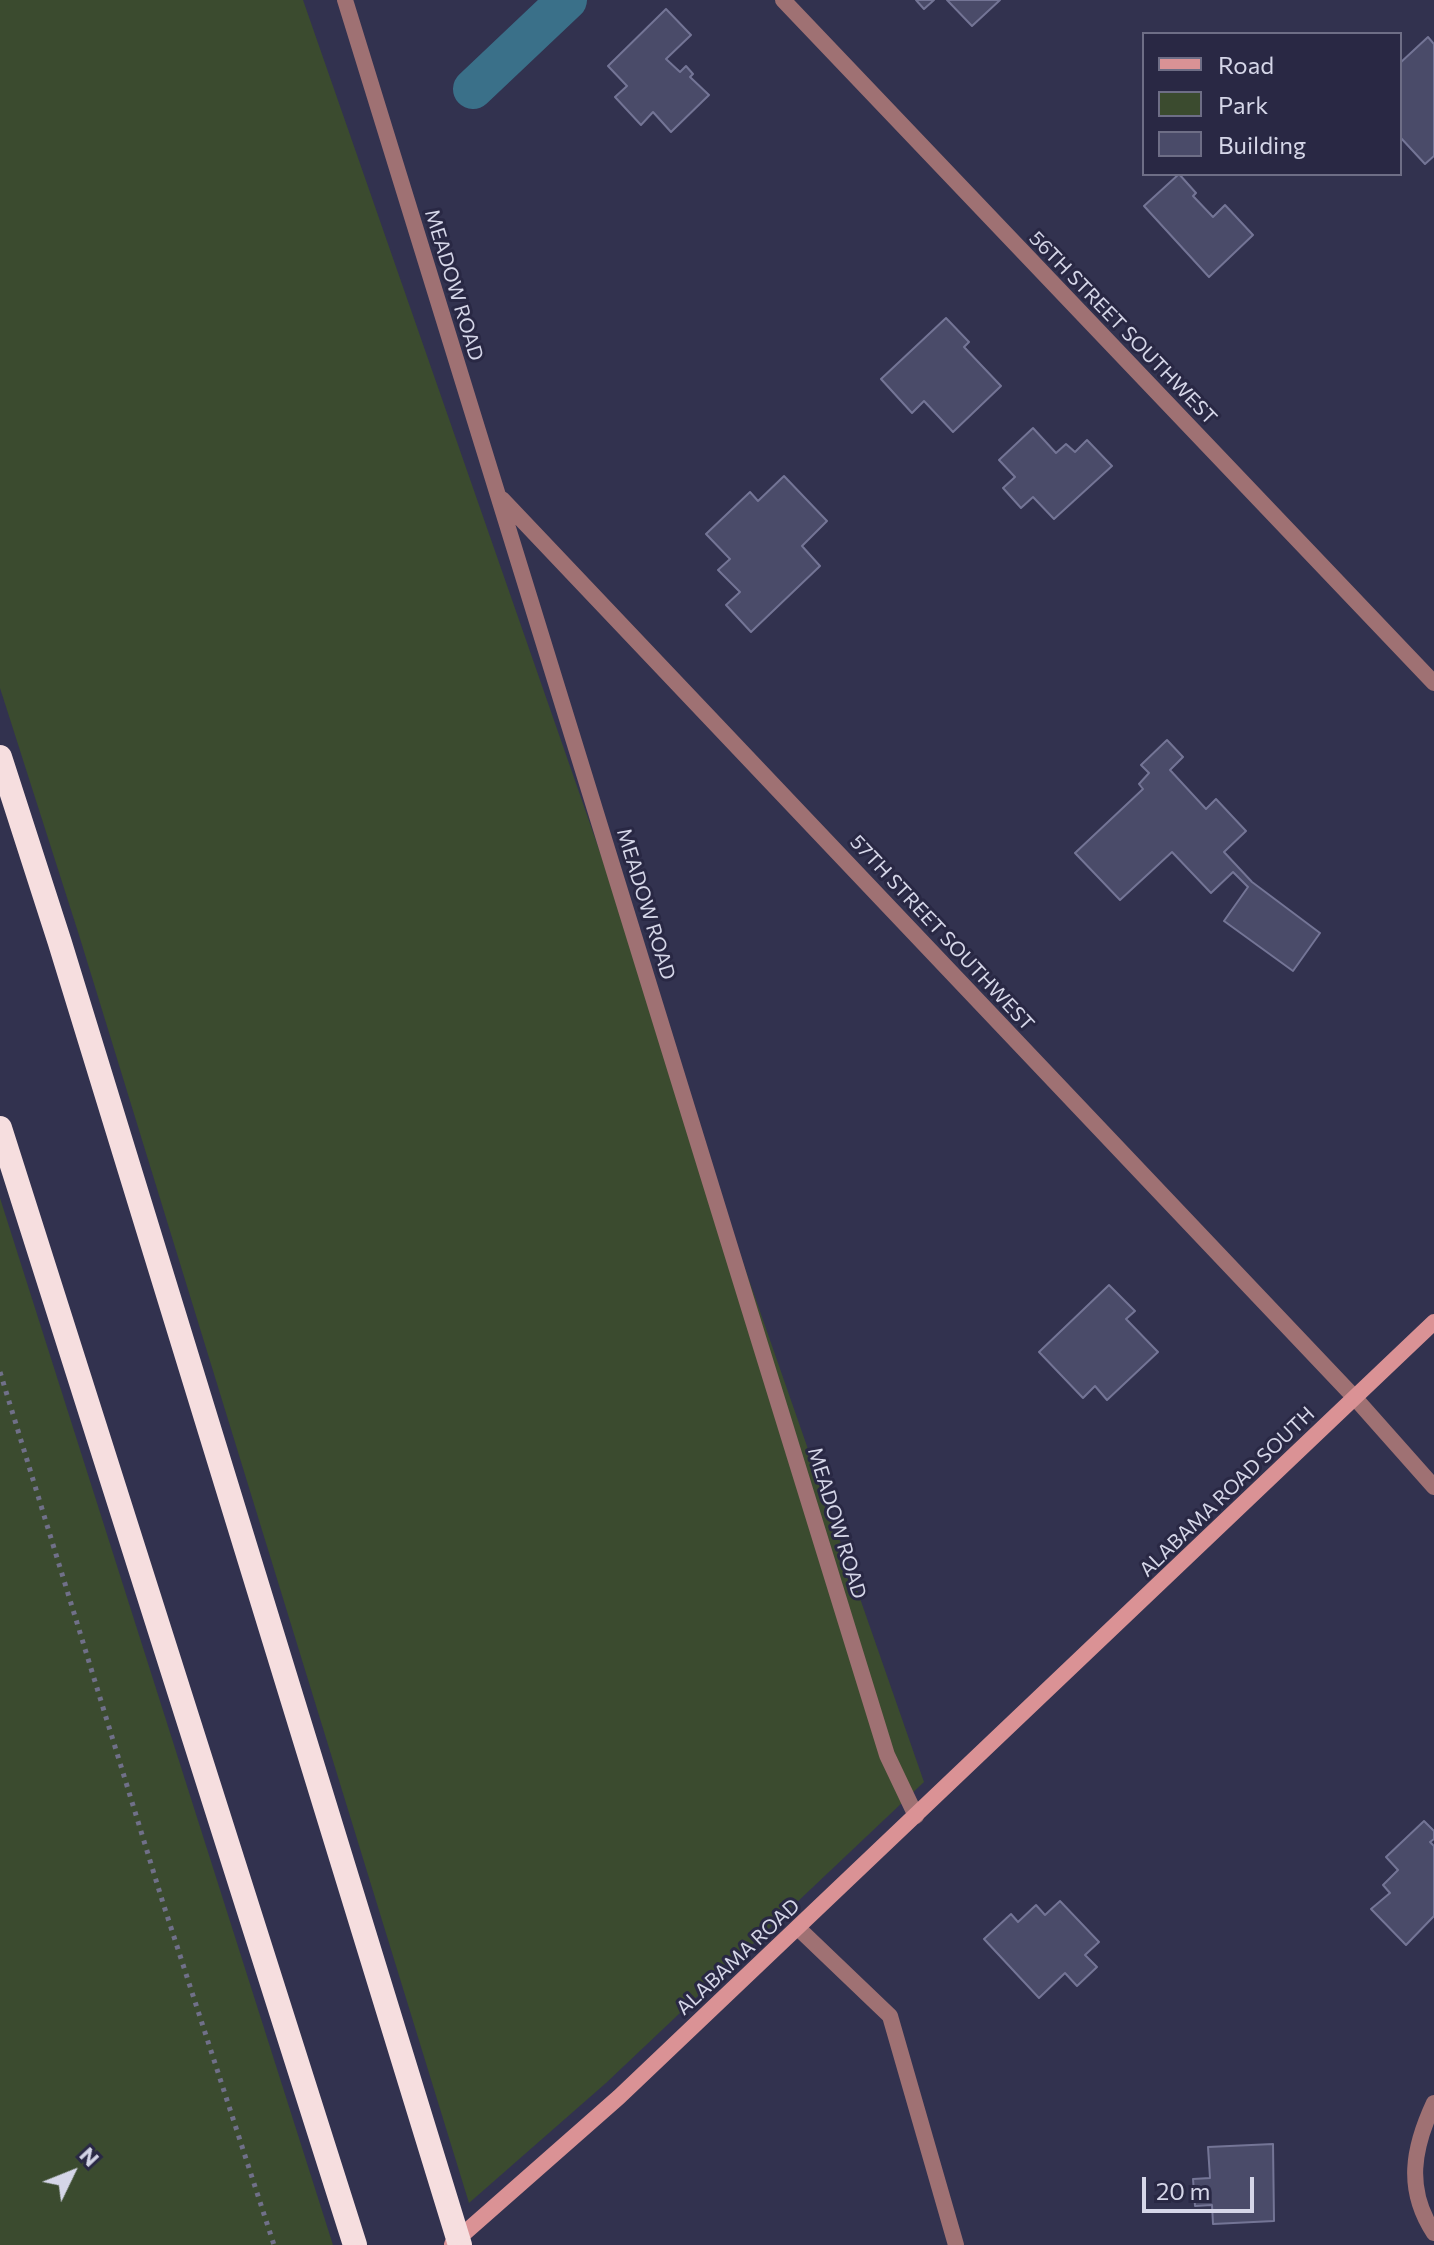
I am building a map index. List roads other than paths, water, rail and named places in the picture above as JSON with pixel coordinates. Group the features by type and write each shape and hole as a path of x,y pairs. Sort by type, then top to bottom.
{"highway":[{"path":"0,757 60,943 456,2243"},
{"path":"0,1128 355,2245"}],"street":[{"name":"MEADOW ROAD","path":"345,0 887,1755 916,1816"},
{"name":"56TH STREET SOUTHWEST","path":"783,0 1434,683"},
{"name":"57TH STREET SOUTHWEST","path":"499,496 1355,1398 1434,1487"},
{"name":"ALABAMA ROAD SOUTH","path":"1047,1691 1434,1322"},
{"name":"ALABAMA ROAD","path":"456,2243 619,2097 1047,1691"},
{"path":"798,1928 890,2016 956,2245"},
{"path":"1434,2103 1419,2136 1414,2177 1425,2219 1434,2233"}],"waterway":[{"path":"473,89 567,0"}]}
